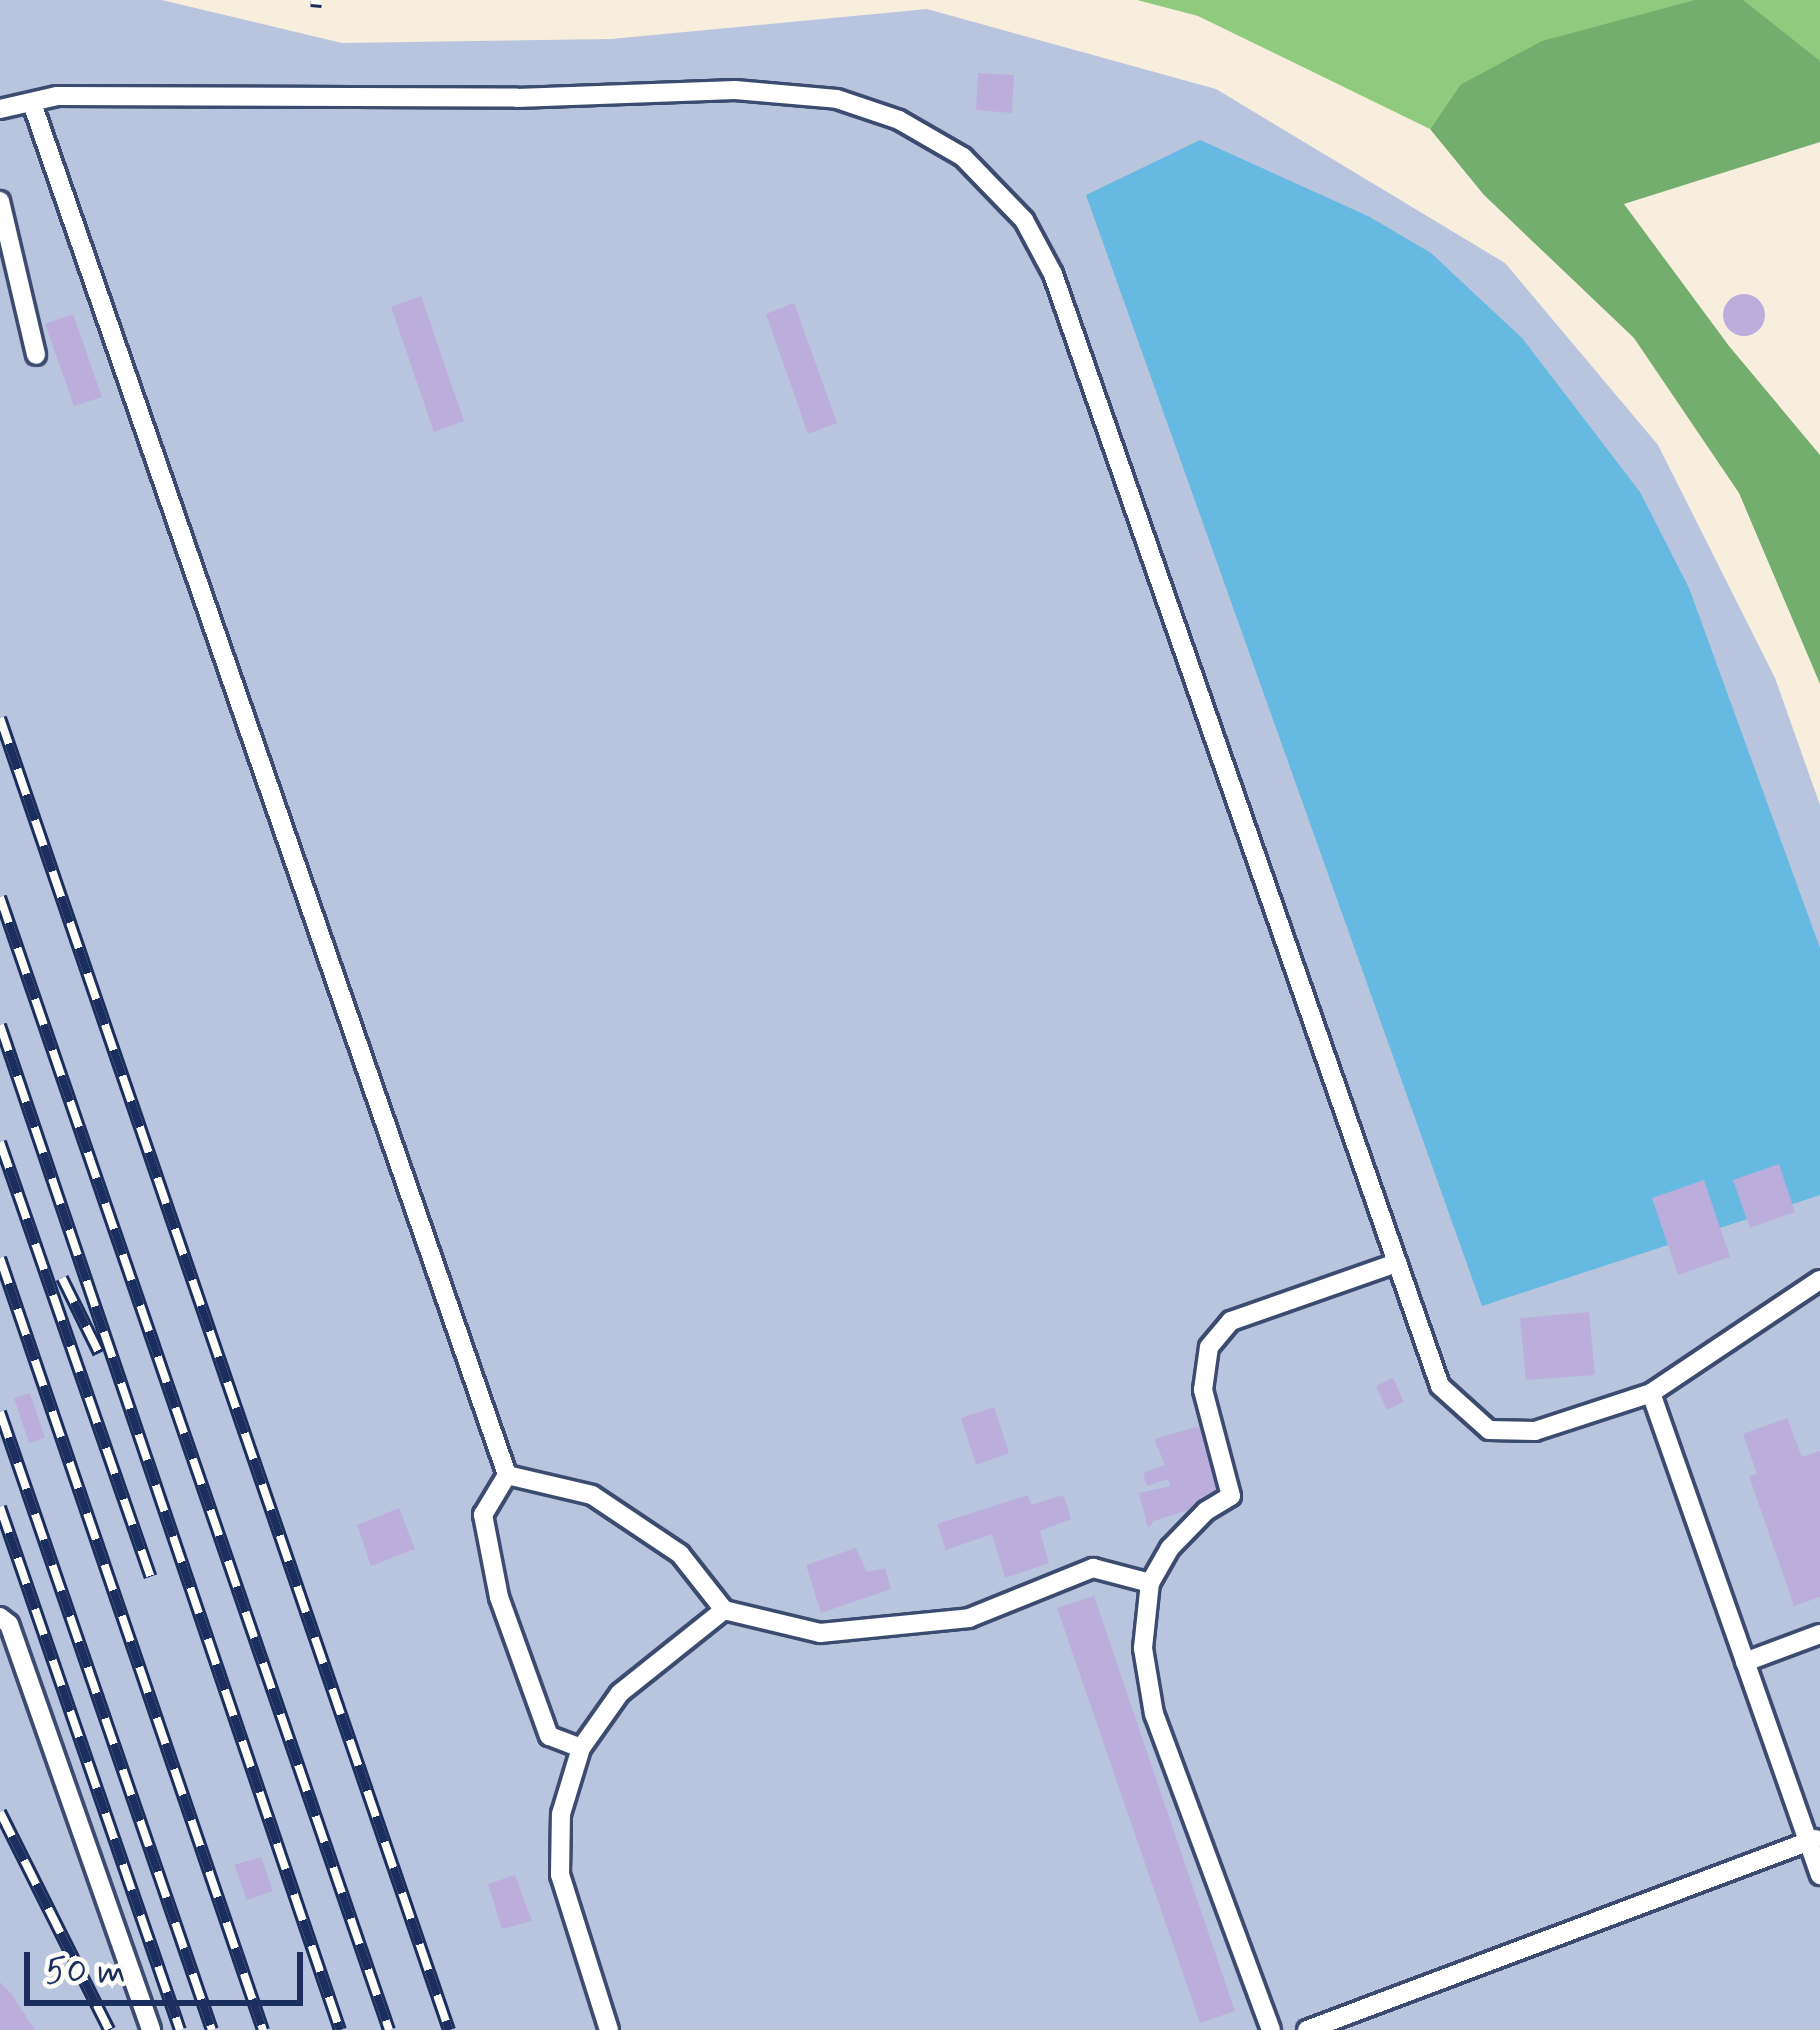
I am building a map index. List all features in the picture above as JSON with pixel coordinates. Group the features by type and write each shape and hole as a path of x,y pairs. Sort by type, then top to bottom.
{"lane":[{"path":"0,109 57,96 517,98 736,90 837,99 899,120 963,157 1024,220 1053,274 1440,1386 1489,1430 1535,1431 1651,1393 1820,1280"},
{"path":"32,103 507,1474 483,1515 499,1597 549,1736 581,1748"},
{"path":"0,201 36,355"},
{"path":"1271,2030 1154,1714 1143,1648 1150,1582 1170,1548 1206,1511 1231,1496 1203,1390 1209,1347 1231,1321 1397,1263"},
{"path":"1651,1393 1745,1662 1814,1839 1820,1875"},
{"path":"507,1474 592,1495 680,1555 724,1610 820,1633 970,1618 1093,1568 1150,1582"},
{"path":"609,2030 560,1875 560,1814 581,1748 620,1693 724,1610"},
{"path":"0,1617 9,1624 151,2030"},
{"path":"1745,1662 1820,1634"},
{"path":"1307,2030 1814,1839"}],"shaded area":[{"path":"0,0 162,0 342,43 611,39 927,9 1216,89 1505,263 1658,445 1775,678 1820,805 1820,2030 0,2030"}],"green space":[{"path":"1137,0 1696,0 1460,85 1430,129 1198,16"},
{"path":"1695,0 1743,0 1820,61 1820,142 1624,204 1729,346 1820,455 1820,684 1739,493 1634,338 1484,195 1430,129 1460,85 1542,41"},
{"path":"1740,0 1820,0 1820,66"}],"water":[{"path":"1200,140 1368,216 1431,253 1522,338 1640,492 1689,588 1820,948 1820,1195 1482,1306 1086,195"}],"building":[{"path":"978,73 1014,75 1012,113 976,110"},
{"path":"1744,294 1759,300 1765,315 1759,330 1744,336 1729,330 1723,315 1729,300"},
{"path":"421,296 464,421 434,432 391,307"},
{"path":"794,303 837,423 808,434 766,314"},
{"path":"73,314 102,397 74,406 45,324"},
{"path":"1779,1164 1795,1212 1750,1228 1733,1180"},
{"path":"1704,1180 1730,1257 1678,1275 1652,1198"},
{"path":"1589,1312 1595,1375 1526,1380 1520,1318"},
{"path":"1393,1378 1404,1402 1387,1410 1376,1386"},
{"path":"30,1393 45,1438 29,1443 14,1398"},
{"path":"994,1407 1009,1453 976,1465 961,1418"},
{"path":"1787,1418 1802,1457 1820,1451 1820,1597 1794,1606 1749,1476 1757,1474 1743,1434"},
{"path":"1200,1426 1222,1499 1154,1521 1148,1528 1139,1493 1171,1486 1167,1479 1147,1486 1143,1473 1165,1465 1154,1439"},
{"path":"1028,1495 1031,1505 1063,1495 1068,1508 1071,1519 1040,1531 1049,1563 1005,1578 992,1534 946,1550 937,1524"},
{"path":"399,1508 415,1549 371,1566 357,1525"},
{"path":"856,1548 867,1572 885,1568 891,1589 821,1613 806,1565"},
{"path":"1094,1596 1235,2011 1200,2023 1057,1608"},
{"path":"261,1857 273,1891 247,1900 234,1865"},
{"path":"515,1875 532,1921 502,1929 488,1884"},
{"path":"0,1982 12,1995 35,2030 0,2030"}],"railway":[{"path":"311,0 322,1"},
{"path":"0,718 449,2030"},
{"path":"0,897 389,2030"},
{"path":"0,1025 340,2030"},
{"path":"0,1142 151,1577"},
{"path":"0,1258 263,2030"},
{"path":"62,1278 99,1353"},
{"path":"0,1412 212,2030"},
{"path":"0,1507 180,2030"},
{"path":"0,1812 109,2030"}]}
